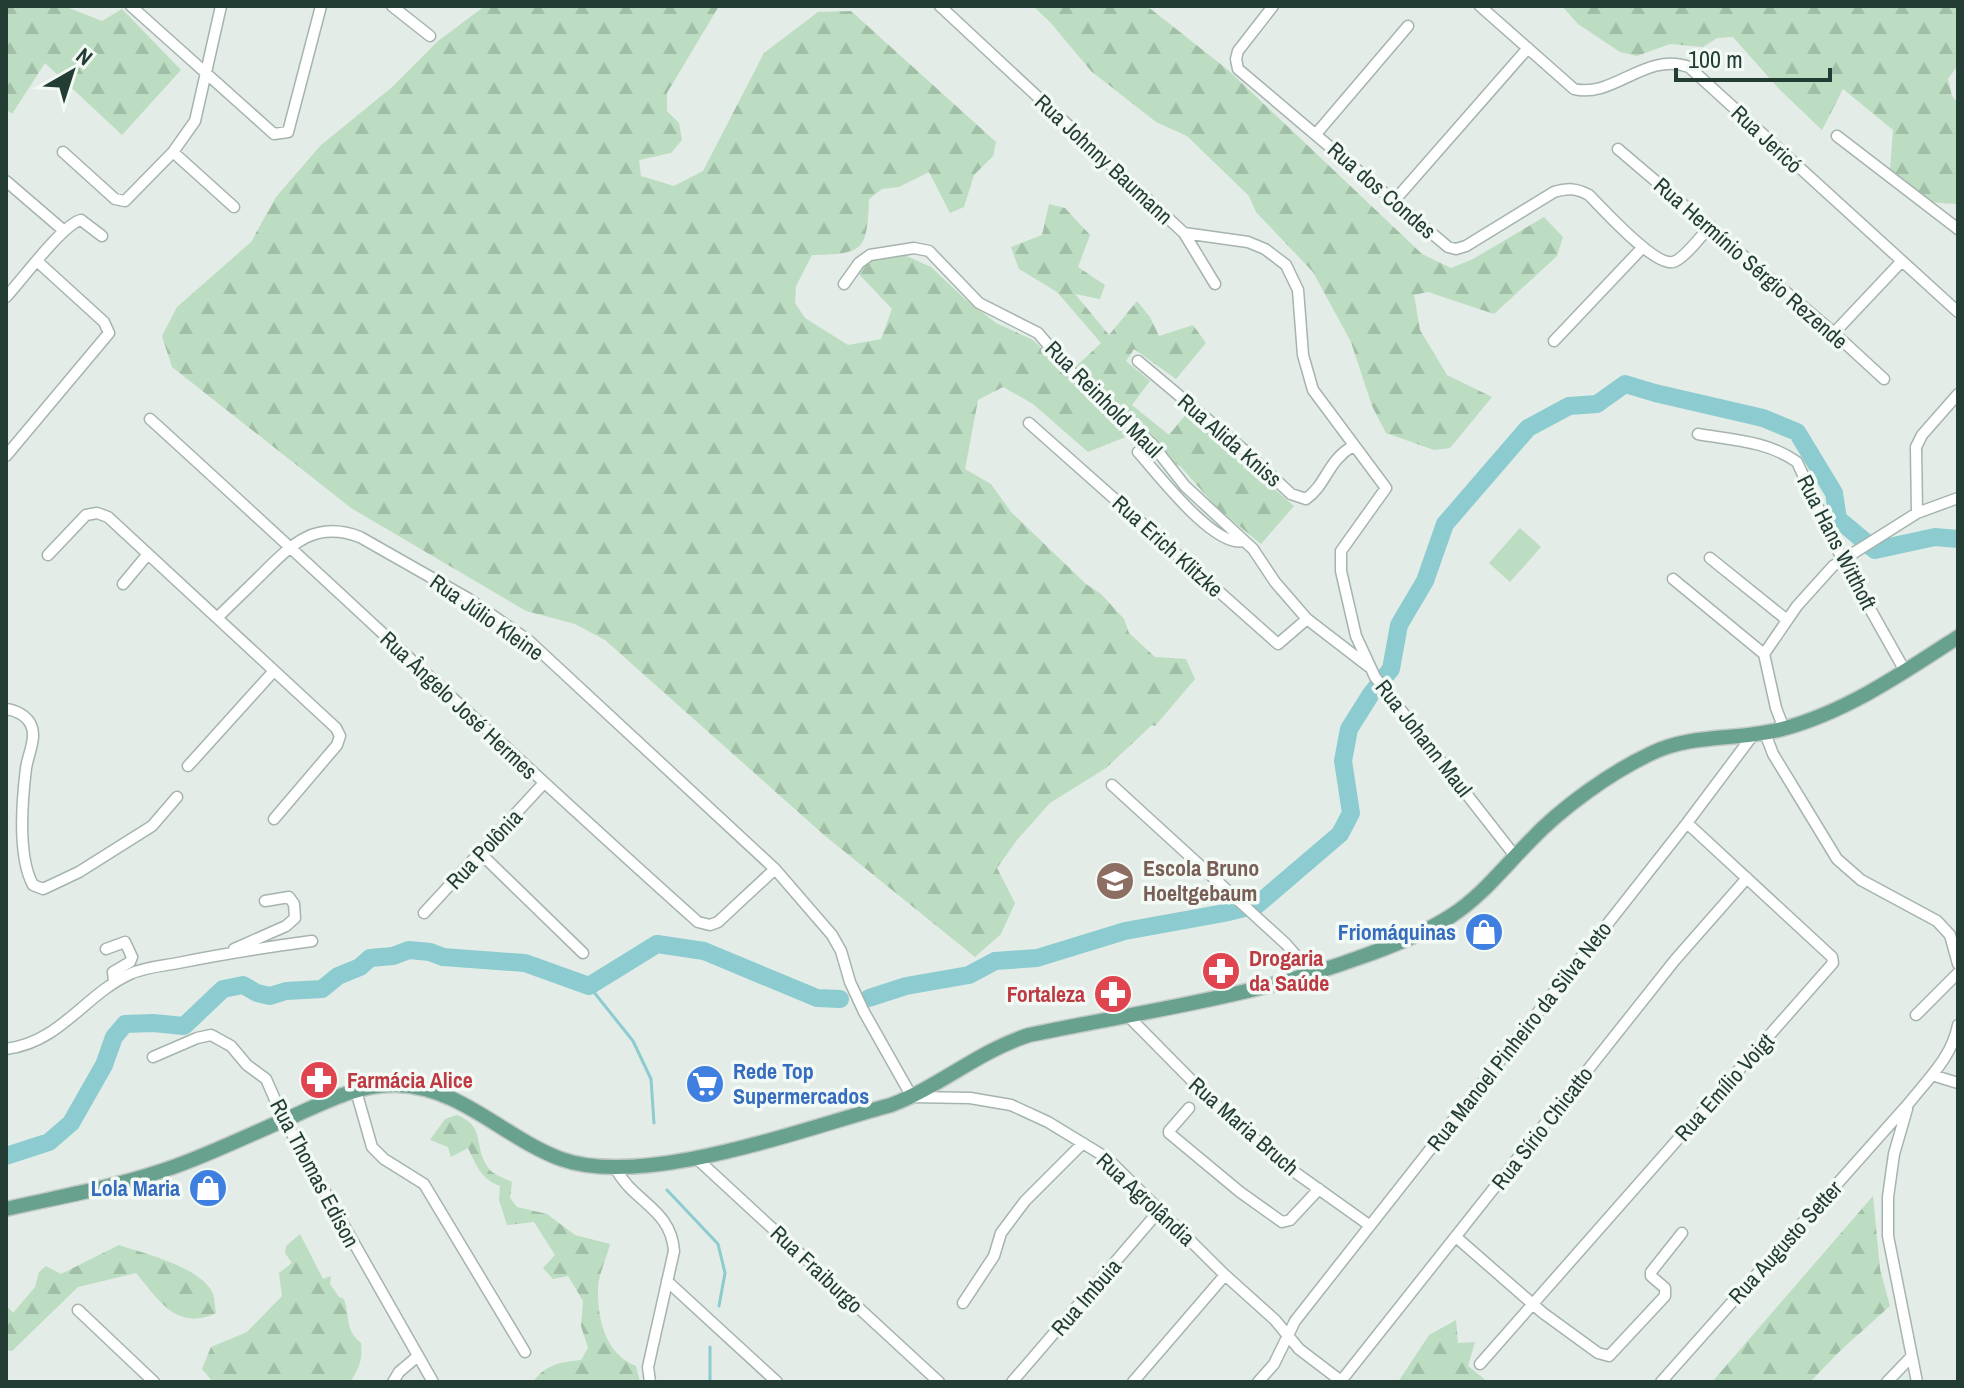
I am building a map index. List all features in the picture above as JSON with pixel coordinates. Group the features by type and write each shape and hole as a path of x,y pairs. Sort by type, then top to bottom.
{"main road":[{"path":"6,1209 102,1187 174,1166 356,1091 395,1085 428,1091 476,1110 557,1157 578,1164 643,1166 762,1141 912,1097 1005,1043 1029,1035 1312,974 1383,950 1448,918 1482,893 1515,856 1568,808 1654,752 1699,738 1784,729 1840,707 1958,637"}],"street":[{"path":"131,6 274,134 288,132 321,6"},
{"path":"63,152 115,199 125,201 173,152 195,121 221,6"},
{"path":"392,6 430,36"},
{"name":"Rua Johnny Baumann","path":"940,6 1184,233 1248,242 1265,249 1286,265 1298,290 1303,355 1313,390 1343,427 1353,446"},
{"name":"Rua dos Condes","path":"1273,6 1238,51 1238,69 1448,247 1456,249 1466,246 1554,192 1578,189 1589,195 1643,247 1663,261 1673,262 1710,226"},
{"name":"Rua Jericó","path":"1480,6 1574,89 1584,91 1662,62 1676,62 1689,67 1958,312"},
{"path":"1316,134 1408,26"},
{"path":"1394,201 1528,48"},
{"path":"1837,136 1958,229"},
{"name":"Rua Hermínio Sérgio Rezende","path":"1618,149 1884,379"},
{"path":"173,152 234,207"},
{"path":"6,181 63,230"},
{"path":"6,297 63,230 78,219 102,236"},
{"path":"1184,233 1215,284"},
{"path":"1554,341 1643,247"},
{"name":"Rua Reinhold Maul","path":"844,284 859,263 870,255 914,248 929,251 979,303 1038,333 1072,373 1152,444 1185,486 1253,549 1275,582 1307,619 1372,672"},
{"path":"6,456 109,333 104,322 38,262"},
{"path":"1834,333 1901,262"},
{"name":"Rua Alida Kniss","path":"1138,361 1291,494 1306,499 1314,494 1338,455 1353,446"},
{"path":"1917,513 1916,447 1922,435 1958,394"},
{"name":"Rua Ângelo José Hermes","path":"150,419 543,784 698,922 710,925 718,922 775,869"},
{"name":"Rua Erich Klitzke","path":"1029,423 1278,644 1307,619"},
{"name":"Rua Hans Witthoft","path":"1698,434 1767,446 1797,462 1842,559 1905,671"},
{"name":"Rua Johann Maul","path":"1353,446 1386,488 1341,551 1340,561 1356,636 1372,672 1515,856"},
{"path":"1138,452 1202,521 1231,542 1243,541"},
{"path":"1764,654 1815,583 1842,559 1917,513 1958,498"},
{"path":"48,555 86,515 97,513 108,517 336,728 340,736 337,745 274,819"},
{"name":"Rua Júlio Kleine","path":"218,617 290,546 317,533 345,531 360,537 469,599 528,640 775,869 832,935 864,1012 912,1097"},
{"path":"123,584 148,554"},
{"path":"1710,558 1787,620"},
{"path":"1673,579 1764,654 1784,729"},
{"path":"188,766 273,672"},
{"path":"6,709 20,713 31,723 33,735 22,806 27,875 33,885 43,889 79,872 152,826 177,797"},
{"path":"1759,734 1837,859 1861,880 1937,921 1950,935 1958,964"},
{"name":"Rua Manoel Pinheiro da Silva Neto","path":"1258,1382 1274,1364 1295,1321 1369,1225 1759,734"},
{"name":"Rua Polônia","path":"424,913 543,784"},
{"path":"1112,785 1286,944 1312,974"},
{"name":"Rua Emílio Voigt","path":"1480,1364 1833,963 1832,957 1687,823"},
{"path":"480,853 583,953"},
{"name":"Rua Sírio Chicatto","path":"1341,1381 1675,960 1747,878"},
{"path":"229,952 286,926 295,918 294,904 289,897 265,901"},
{"path":"6,1049 40,1039 66,1024 114,982 135,972 229,952 312,941"},
{"path":"106,949 125,942 131,950 132,960 113,972 114,982"},
{"path":"1916,1015 1958,973"},
{"name":"Rua Maria Bruch","path":"1128,1016 1210,1099 1282,1163 1369,1225"},
{"name":"Rua Augusto Setter","path":"1661,1382 1909,1103 1952,1047 1958,1025"},
{"name":"Rua Thomas Edison","path":"153,1057 211,1035 231,1046 247,1065 266,1079 284,1120 433,1382"},
{"path":"1932,1075 1958,1083"},
{"path":"356,1091 372,1147 384,1159 424,1184 525,1352"},
{"name":"Rua Agrolândia","path":"912,1097 970,1098 1011,1105 1048,1122 1107,1158 1275,1320 1288,1337 1341,1381"},
{"path":"1909,1103 1894,1154 1888,1223 1917,1382"},
{"path":"1189,1108 1169,1133 1240,1192 1282,1222 1290,1220 1319,1189"},
{"path":"963,1303 994,1256 1001,1233 1025,1201 1083,1143"},
{"name":"Rua Fraiburgo","path":"695,1157 939,1382"},
{"path":"615,1167 620,1178 667,1223 673,1235 674,1251 648,1367 650,1382"},
{"name":"Rua Imbuia","path":"1012,1382 1159,1211"},
{"path":"1456,1237 1534,1305 1598,1353 1609,1356 1665,1296 1665,1288 1651,1276 1651,1272 1682,1233"},
{"path":"1133,1382 1225,1275"},
{"path":"667,1281 777,1382"},
{"path":"78,1310 154,1382"},
{"path":"393,1382 399,1372 418,1356"},
{"path":"1887,1382 1911,1357"}],"green space":[{"path":"6,6 64,6 102,21 122,9 181,70 122,135 45,63 12,114 6,109"},
{"path":"485,6 719,6 667,93 667,111 679,123 682,140 671,153 639,160 641,176 674,186 703,171 764,53 818,12 851,11 996,142 993,156 974,175 964,207 950,213 929,172 899,187 882,189 869,199 867,230 859,246 843,253 812,255 796,286 795,303 805,318 848,345 881,339 892,309 858,273 868,260 900,253 931,267 996,323 1033,340 1068,374 1101,343 1057,292 1019,269 1011,247 1042,235 1049,204 1065,208 1090,235 1078,267 1105,285 1100,299 1075,294 1109,335 1137,301 1150,317 1159,336 1193,325 1206,343 1176,379 1134,349 1126,361 1150,381 1132,405 1169,435 1187,413 1294,506 1261,544 1217,508 1181,467 1128,436 1088,452 1033,404 1003,387 978,400 965,469 991,484 1011,512 1086,584 1101,594 1124,619 1129,633 1155,657 1186,659 1195,679 1155,726 1152,725 1106,768 1050,803 1017,840 997,868 1015,903 1001,934 975,957 824,835 605,640 575,624 526,611 351,508 172,367 162,336 177,307 251,242 276,197 321,145 391,88 438,41"},
{"path":"1033,6 1147,6 1228,70 1422,254 1451,268 1473,259 1544,217 1563,237 1557,256 1494,314 1428,292 1414,295 1420,330 1447,375 1492,397 1450,448 1434,450 1386,433 1372,406 1351,342 1313,272 1256,212 1249,196 1187,136 1156,122 1091,71"},
{"path":"1562,6 1958,6 1958,65 1948,79 1952,96 1958,103 1958,204 1926,202 1890,171 1893,130 1843,89 1822,130 1779,89 1733,37 1717,38 1703,47 1670,44 1637,56 1620,52 1578,24"},
{"path":"1520,528 1541,547 1510,582 1489,563"},
{"path":"457,1115 476,1131 489,1169 512,1182 510,1198 517,1207 547,1214 575,1235 610,1244 598,1287 601,1322 617,1353 636,1366 640,1382 533,1382 554,1365 581,1360 588,1348 581,1326 583,1301 568,1276 553,1279 543,1268 555,1255 534,1222 507,1225 499,1200 500,1186 484,1176 468,1148 451,1157 448,1147 430,1140 445,1119"},
{"path":"1873,1196 1880,1269 1890,1306 1810,1382 1712,1382"},
{"path":"300,1234 323,1279 331,1276 330,1284 344,1299 350,1328 361,1343 361,1359 353,1377 350,1382 213,1382 202,1369 211,1347 247,1332 282,1296 279,1273 292,1263 285,1253 286,1246"},
{"path":"119,1245 172,1263 197,1276 213,1294 216,1313 202,1318 179,1316 161,1302 136,1273 78,1287 12,1351 6,1350 6,1309 13,1313 35,1287 39,1272 46,1266 61,1274"},
{"path":"1456,1320 1458,1343 1475,1342 1468,1366 1488,1382 1398,1382 1429,1335"}],"waterway":[{"path":"869,998 906,986 969,975 995,961 1037,958 1125,931 1257,905 1340,834 1351,813 1343,761 1349,729 1391,669 1399,625 1425,581 1445,524 1528,428 1569,406 1597,404 1625,384 1763,418 1797,432 1834,493 1838,519 1875,550 1935,537 1958,539"},
{"path":"6,1156 49,1142 71,1123 104,1065 114,1037 125,1024 184,1026 223,989 243,985 270,996 286,991 322,989 370,958 393,956 409,950 443,957 525,963 589,986 657,944 704,951 817,998 840,999"},
{"path":"589,986 633,1041 651,1079 654,1123"},
{"path":"667,1190 718,1244 725,1273 719,1306"},
{"path":"710,1347 710,1382"}],"place":[{"name":"Escola Bruno Hoeltgebaum","path":"1115,881"},
{"name":"Friomáquinas","path":"1484,932"},
{"name":"Drogaria da Saúde","path":"1221,971"},
{"name":"Fortaleza","path":"1113,994"},
{"name":"Farmácia Alice","path":"319,1080"},
{"name":"Rede Top Supermercados","path":"705,1084"},
{"name":"Lola Maria","path":"208,1188"}]}
